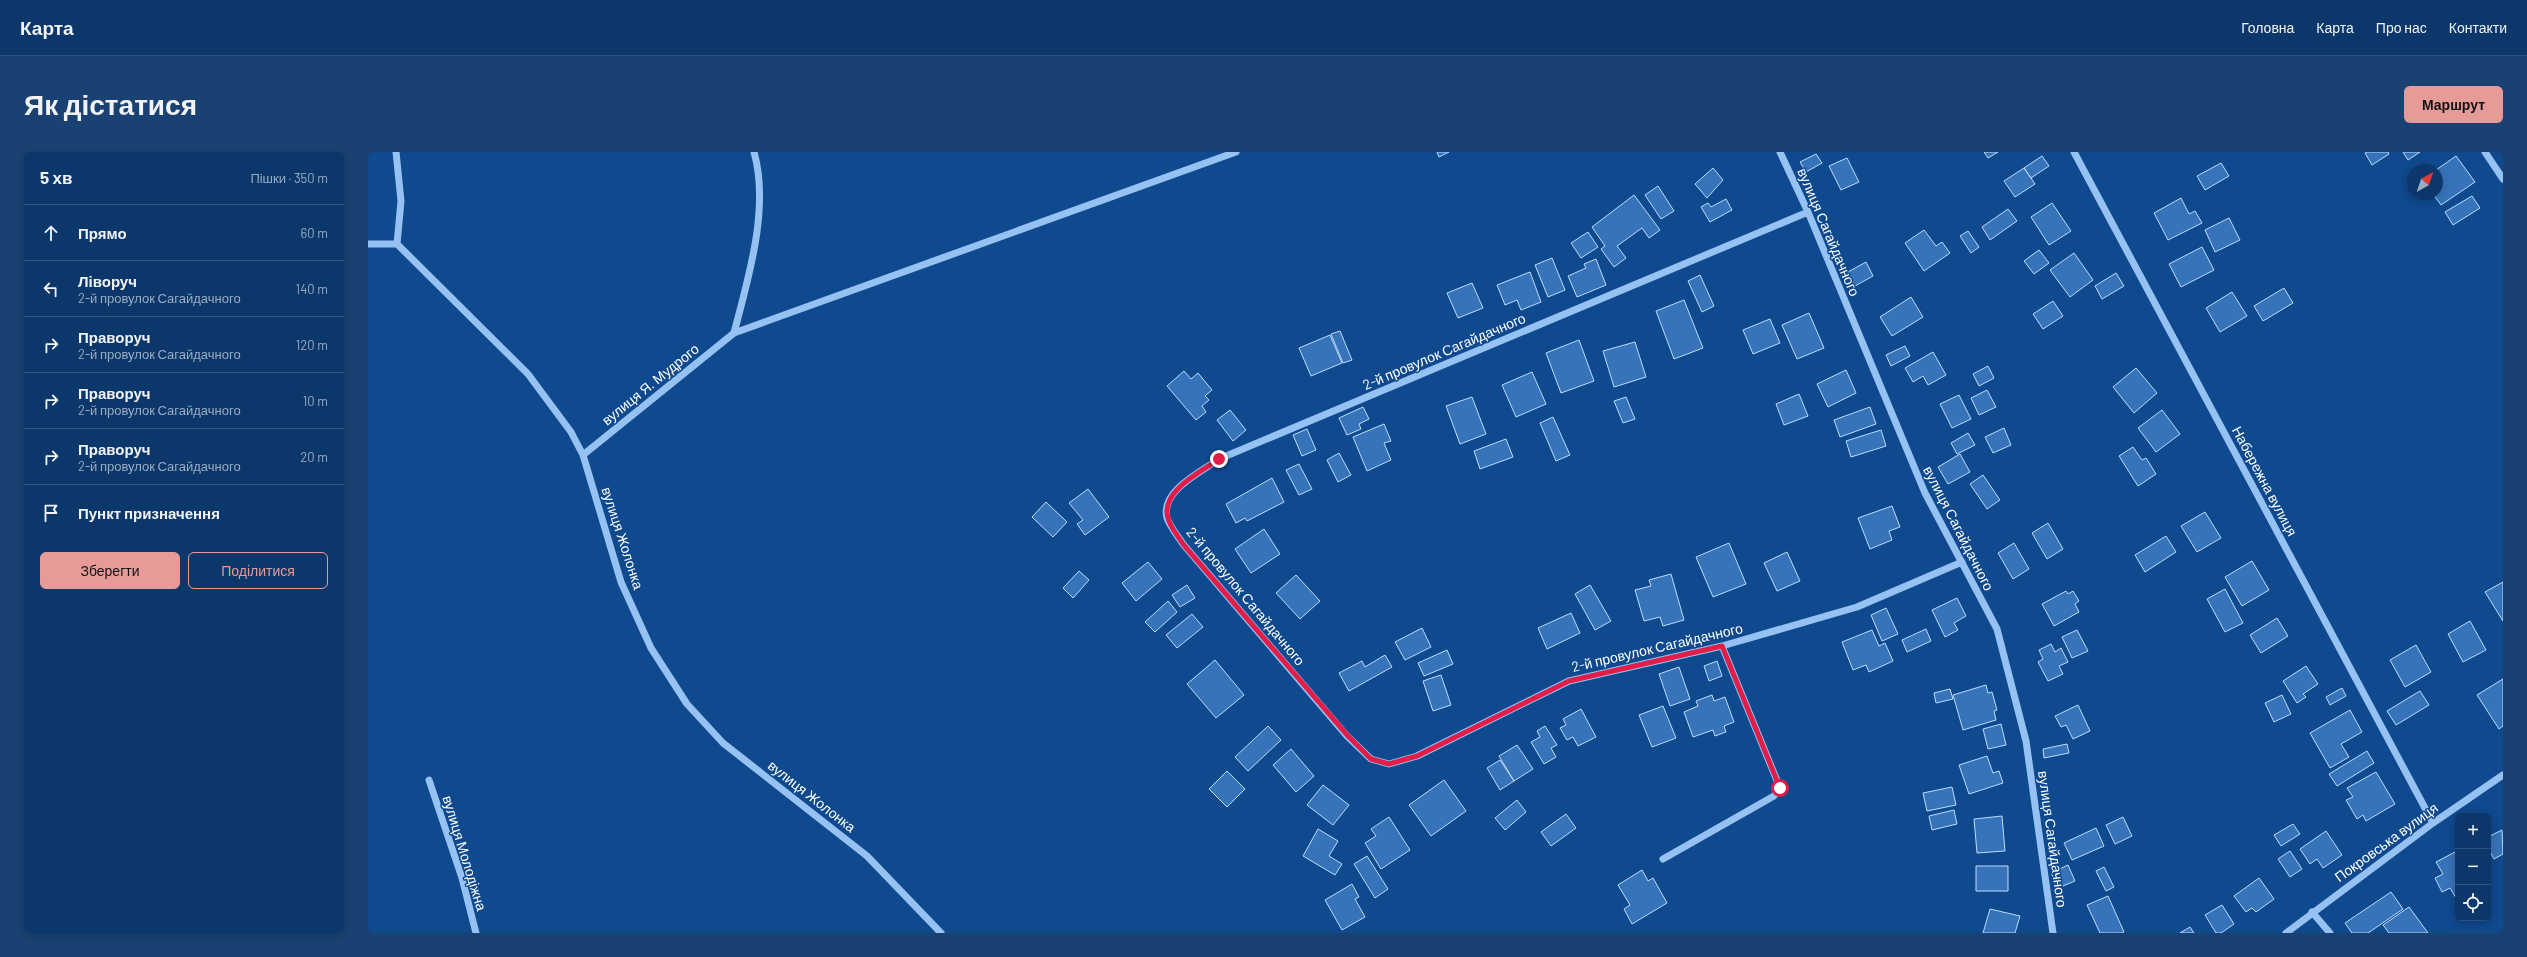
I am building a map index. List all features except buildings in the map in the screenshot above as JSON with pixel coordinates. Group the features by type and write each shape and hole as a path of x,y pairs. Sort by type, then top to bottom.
{"street":[{"path":"368,244 397,244 401,201 396,152"},
{"path":"734,334 748,277 757,226 759,188 754,152"},
{"name":"вулиця Я. Мудрого","path":"583,455 734,334 1236,152"},
{"name":"вулиця Сагайдачного","path":"1780,152 1808,212 1925,493 1997,629 2026,742 2053,933"},
{"name":"Набережна вулиця","path":"2074,152 2433,823"},
{"path":"2485,152 2503,179"},
{"name":"2-й провулок Сагайдачного","path":"1808,212 1219,459 1170,496 1166,507 1168,519 1183,544 1348,736 1371,759 1389,764 1417,756 1569,681 1722,646 1858,607 1962,562"},
{"name":"вулиця Жолонка","path":"397,244 528,374 571,432 583,455 621,582 651,648 687,704 723,743 868,856 941,933"},
{"path":"1663,859 1774,796 1780,788 1722,646"},
{"name":"Покровська вулиця","path":"2286,933 2312,912 2433,823 2503,775"},
{"name":"вулиця Молодіжна","path":"429,780 462,878 476,933"},
{"path":"2312,912 2330,933"}],"route":[{"path":"1219,459 1170,496 1166,507 1168,519 1183,544 1348,736 1371,759 1389,764 1417,756 1569,681 1722,646 1780,788"}]}
